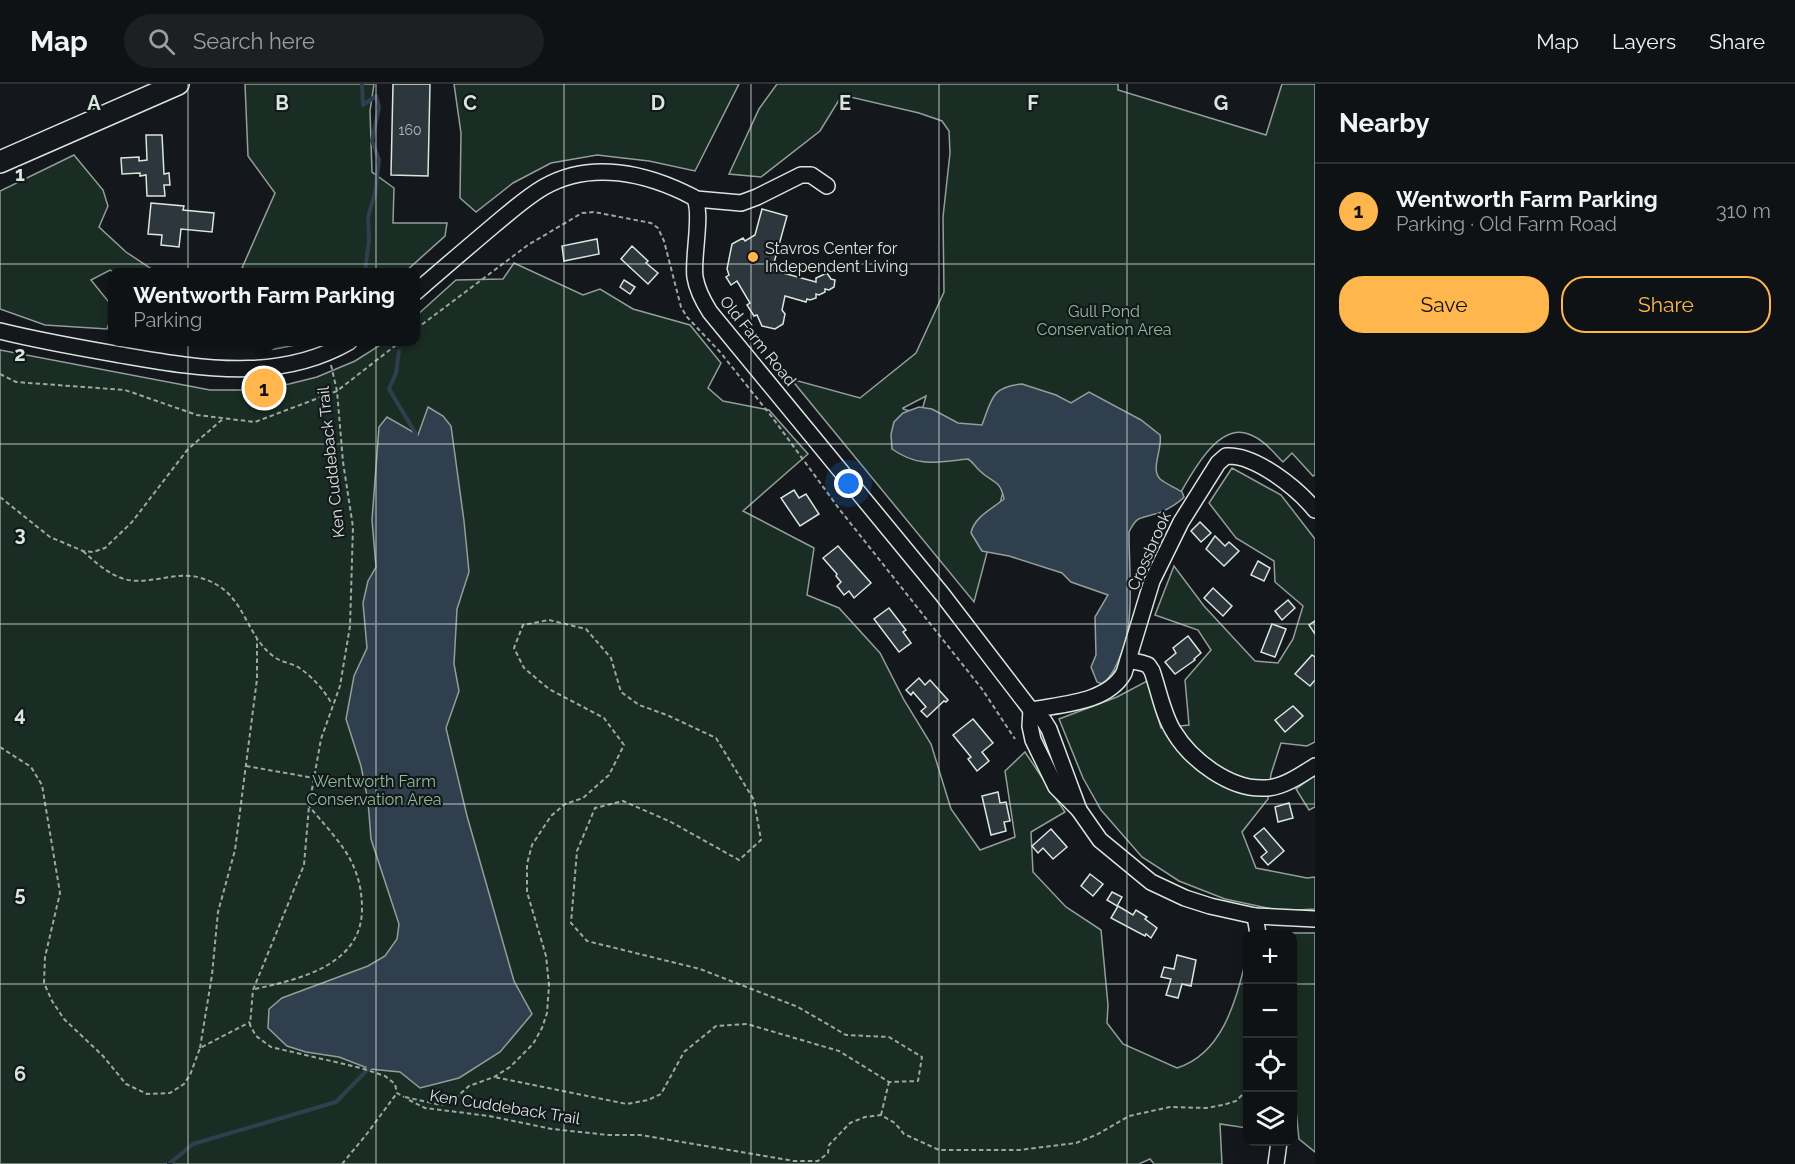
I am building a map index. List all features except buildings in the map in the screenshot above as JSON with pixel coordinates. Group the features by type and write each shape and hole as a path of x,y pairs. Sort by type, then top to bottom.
{"highway":[{"path":"0,162 178,84"}],"street":[{"path":"420,289 521,203 545,187 565,178 597,172 634,175 658,181 696,199 741,203 801,175 811,175 826,186"},
{"name":"Old Farm Road","path":"696,199 698,211 694,250 695,278 702,299 710,312 942,594 1031,710 1044,721 1079,810 1101,840 1151,882 1193,900 1255,916 1315,919"},
{"path":"0,331 73,347 218,369 266,368 300,362 341,346"},
{"name":"Crossbrook","path":"1031,710 1091,698 1118,684 1128,660 1152,581 1176,531 1218,463 1226,456 1242,457 1269,469 1315,510"},
{"path":"1128,660 1148,665 1173,731 1185,747 1217,773 1249,787 1266,788 1291,780 1315,766"},
{"path":"1255,916 1257,930"},
{"path":"1276,1164 1278,1146"}],"path":[{"path":"420,326 528,245 575,216 594,212 654,225 664,241 679,299 687,317 720,352 779,427 840,510 982,689 1015,739"},
{"path":"0,374 16,382 125,390 197,415 255,422 337,391 395,346"},
{"name":"Ken Cuddeback Trail","path":"328,352 337,391 343,462 353,527 350,626 340,686 321,739 309,806 304,865 253,990 251,1023 260,1041 282,1051 361,1068 385,1076 395,1084 397,1093 425,1108 489,1116 552,1129 608,1135 640,1135 794,1161 818,1163 828,1153 830,1145 850,1123 880,1114"},
{"path":"0,497 50,537 83,551 93,552 105,548 132,522 188,448 224,418"},
{"path":"83,551 103,568 125,579 146,580 176,575 199,577 209,581 231,596 243,611 257,639 274,657 298,667 319,683 333,704"},
{"path":"405,1097 441,1105 452,1101 469,1086 494,1077 510,1067 533,1044 547,1013 549,985 546,956 527,892 527,864 532,845 551,816 565,804 583,798 609,775 624,745 604,718 549,689 524,668 514,648 523,625 549,620 586,629 611,658 621,692 639,705 667,715 716,738 754,800 761,840 739,860 671,822 623,801 596,808 577,851 571,923 587,941 700,969 798,1007 846,1035 889,1037 922,1057 918,1080 889,1082 839,1051 747,1024 717,1026 684,1052 661,1094 648,1100 627,1104 494,1077"},
{"path":"0,747 31,767 42,785 47,804 60,893 45,957 44,983 52,1001 64,1019 103,1056 126,1084 147,1094 170,1093 184,1084 200,1048 212,975 218,912 235,850 257,679 257,639"},
{"path":"246,766 314,778"},
{"path":"253,990 293,981 331,963 357,939 362,925 362,890 351,859 309,806"},
{"path":"200,1048 251,1023"},
{"path":"889,1082 880,1114 895,1123 904,1134 939,1150 1019,1149 1076,1143 1130,1116 1170,1107 1206,1108 1223,1105 1236,1101 1245,1092"},
{"path":"342,1164 397,1093"}],"green space":[{"path":"245,84 374,84 370,111 372,172 394,188 393,223 447,223 445,236 409,268 242,268 275,193 248,156"},
{"path":"454,84 739,84 695,171 649,161 597,155 551,163 513,183 476,212 460,198 461,133"},
{"name":"Gull Pond Conservation Area","path":"777,84 1118,84 1118,90 1266,135 1282,84 1315,84 1315,475 1313,476 1292,453 1283,462 1260,440 1239,432 1227,435 1206,453 1177,499 1013,454 974,602 791,379 860,398 916,353 944,292 943,217 950,153 949,131 942,121 919,113 842,95 820,131 761,177 729,174 759,109","holes":["926,396 921,414 903,409 903,408"]},
{"path":"74,155 103,190 108,206 99,227 126,252 150,268 108,268 108,271 91,280 108,301 107,329 45,325 0,309 0,191"},
{"name":"Wentworth Farm Conservation Area","path":"514,263 583,295 600,289 633,309 690,325 721,363 708,388 723,401 769,410 808,454 743,511 814,548 807,595 839,608 880,653 904,700 931,744 951,809 980,850 1015,837 1005,771 1025,752 1065,812 1031,832 1033,872 1066,907 1101,930 1108,1005 1107,1023 1123,1044 1177,1068 1193,1061 1217,1037 1232,1006 1243,971 1243,1127 1220,1124 1222,1164 1154,1164 1150,1159 1139,1164 0,1164 0,350 210,390 249,390 289,384 317,377 355,361 379,346 420,346 420,312 456,280 503,279"},
{"path":"262,346 291,346 265,351"},
{"path":"1232,468 1281,495 1315,539 1315,742 1307,746 1281,743 1271,774 1268,799 1242,832 1256,868 1307,878 1315,877 1315,909 1281,911 1225,899 1179,881 1142,857 1101,810 1083,778 1059,719 1117,697 1147,681 1161,728 1189,725 1185,680 1211,650 1198,630 1155,615 1174,566 1204,606 1255,661 1278,663 1293,639 1303,606 1275,582 1274,561 1236,538 1209,503"},
{"path":"1315,775 1315,807 1309,810 1296,789"},
{"path":"1297,933 1315,933 1315,1152 1299,1139 1297,1120"}],"water":[{"path":"1022,384 1056,395 1071,403 1089,392 1141,420 1160,435 1156,464 1157,475 1162,481 1182,492 1184,497 1166,510 1139,519 1129,532 1128,629 1116,665 1102,684 1097,682 1091,667 1096,655 1095,617 1108,595 1071,582 1062,573 1009,556 982,551 971,533 973,527 984,514 1004,499 1000,487 970,460 920,461 892,449 891,434 894,422 903,413 919,407 932,409 958,423 982,425 991,401 998,391"},
{"path":"428,407 443,416 451,426 469,572 457,609 454,664 459,691 446,728 467,816 514,981 532,1014 500,1052 459,1078 420,1088 400,1072 370,1069 339,1057 306,1052 287,1046 268,1028 269,1009 282,998 368,966 385,956 397,939 399,924 371,839 368,801 361,766 346,719 354,676 367,648 363,603 368,581 376,567 372,520 379,427 387,417 418,435"}],"waterway":[{"path":"362,84 363,105 376,96 379,107 372,141 379,160 375,193 368,217 369,240 366,268"},
{"path":"399,351 396,373 389,389 416,434"},
{"path":"169,1164 193,1144 336,1102 372,1065"}],"place":[{"name":"Stavros Center for Independent Living","path":"753,257"},
{"name":"Wentworth Farm Parking","path":"264,388"}]}
